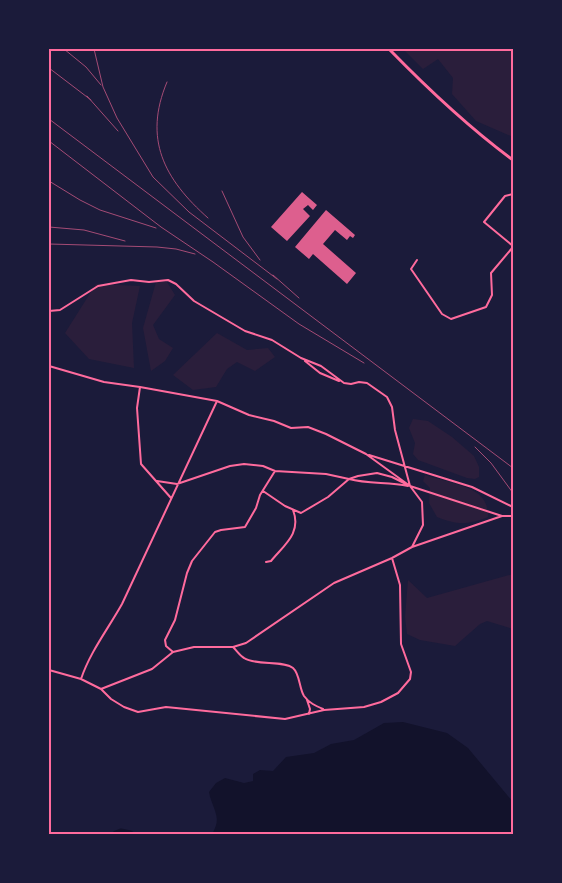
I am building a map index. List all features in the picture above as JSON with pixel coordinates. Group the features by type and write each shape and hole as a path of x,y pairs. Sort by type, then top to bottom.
{"main road":[{"path":"389,49 442,102 513,160"}],"street":[{"path":"417,260 411,269 442,314 451,319 469,312 478,311 486,306 492,295 491,272 513,246 484,222 505,196 513,194"},
{"path":"49,312 60,310 98,286 131,280 149,282 168,280 176,284 194,300 245,331 272,340 301,358 320,373 344,383 367,383 387,397 392,407 395,430 410,486"},
{"path":"301,358 321,366 344,383"},
{"path":"49,366 104,382 217,401 249,415 274,421 291,428 308,427 326,434 366,454 410,486 422,502 424,512 423,524 412,547"},
{"path":"140,387 137,408 141,464 170,498"},
{"path":"81,679 92,653 110,628 122,604 217,401"},
{"path":"366,454 472,487 513,507"},
{"path":"156,481 177,484 230,466 244,464 263,466 274,471 326,474 358,482 390,482 410,486 502,516 513,516"},
{"path":"173,652 166,646 165,640 177,613 188,568 215,532 245,527 274,471"},
{"path":"263,490 293,510 301,513 328,497 349,479 358,476 377,473 392,477 410,486"},
{"path":"266,562 271,561 294,534 295,520 293,510"},
{"path":"101,689 152,669 173,652 194,647 233,647 249,641 334,583 392,558 412,547 502,516"},
{"path":"49,670 81,679 101,689 110,699 138,712 166,707 285,719 324,710 364,707 381,702 398,693 410,679 411,672 401,644 400,585 392,558"},
{"path":"233,647 244,658 293,668 307,700 310,709 309,714"},
{"path":"307,700 324,710"}],"shaded area":[{"path":"403,49 513,49 513,137 476,121 452,94 453,78 438,59 423,69"},
{"path":"156,282 167,282 175,295 153,325 159,339 173,348 165,361 151,371 143,328"},
{"path":"96,284 140,286 132,323 134,368 89,359 65,333"},
{"path":"217,333 247,350 268,348 275,357 255,371 237,362 227,369 216,387 193,390 173,375"},
{"path":"413,419 428,421 452,437 474,456 479,467 479,477 475,479 467,478 418,460 413,454 415,443 409,428"},
{"path":"425,475 457,484 479,494 485,503 488,517 474,522 462,523 451,522 437,517 429,503 430,488 423,481"},
{"path":"513,574 513,629 487,621 480,624 455,646 420,640 407,634 405,617 408,580 427,598"},
{"path":"403,722 447,733 468,748 513,802 513,834 212,834 217,818 209,792 216,783 225,778 244,783 253,781 253,774 260,770 273,771 286,757 314,753 331,744 354,740 384,723"}],"building":[{"path":"302,192 317,205 313,210 308,205 303,209 310,216 287,241 271,227"},
{"path":"326,210 355,235 353,238 350,236 347,240 335,230 323,244 356,273 347,284 313,254 309,259 295,247"}],"waterway":[{"path":"116,834 121,832 130,834"}],"railway":[{"path":"64,49 86,67 101,85"},
{"path":"94,49 103,87 117,118 153,177 189,212 277,279"},
{"path":"49,68 91,100"},
{"path":"167,82 160,103 157,122 158,140 162,157 169,173 180,188 208,218"},
{"path":"87,96 118,131"},
{"path":"49,119 513,468"},
{"path":"49,141 161,227 299,324 364,363"},
{"path":"49,181 100,210 156,228"},
{"path":"222,191 243,237 260,260"},
{"path":"49,227 84,230 125,241"},
{"path":"49,244 157,247 195,254"},
{"path":"273,275 299,298"},
{"path":"475,447 491,463 513,493"}]}
